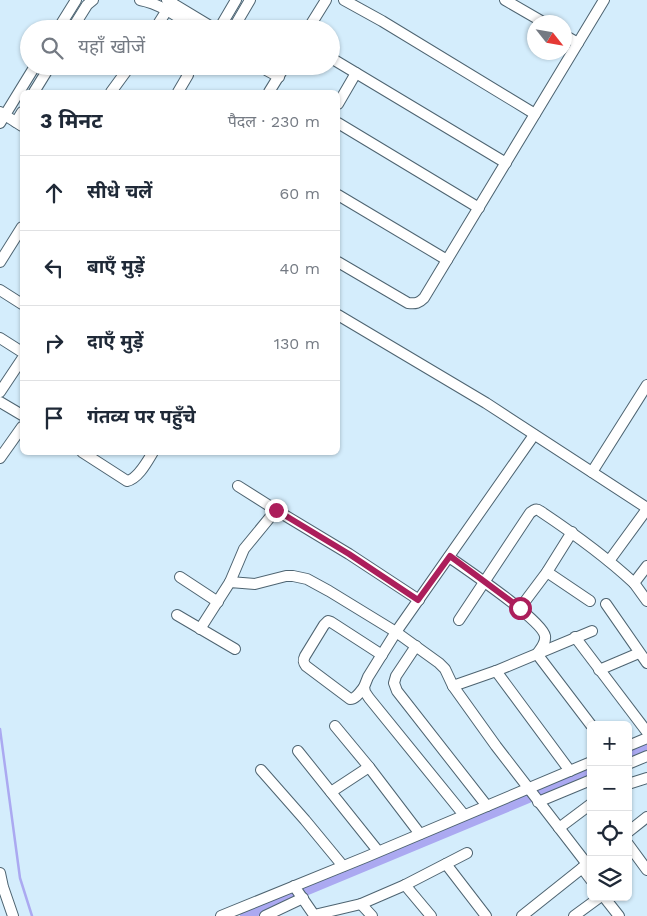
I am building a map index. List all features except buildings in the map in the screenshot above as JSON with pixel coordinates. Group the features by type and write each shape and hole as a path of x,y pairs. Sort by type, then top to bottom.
{"street":[{"path":"64,20 76,0"},
{"path":"78,20 87,5 93,0"},
{"path":"140,0 167,5 197,20"},
{"path":"224,20 236,0"},
{"path":"238,20 250,0"},
{"path":"314,20 326,0"},
{"path":"344,0 535,114"},
{"path":"505,0 531,15"},
{"path":"340,263 408,303 419,303 424,298 604,0"},
{"path":"160,20 167,5"},
{"path":"167,5 185,20"},
{"path":"572,40 578,43"},
{"path":"340,63 506,162"},
{"path":"340,101 356,73"},
{"path":"19,124 2,117 29,75"},
{"path":"35,90 44,75"},
{"path":"113,90 124,75"},
{"path":"179,90 188,75"},
{"path":"271,90 279,77 275,75"},
{"path":"340,124 478,208"},
{"path":"340,196 447,260"},
{"path":"0,262 18,244"},
{"path":"0,290 20,303"},
{"path":"340,316 486,403 647,508 609,561"},
{"path":"0,338 20,351"},
{"path":"0,392 20,362"},
{"path":"592,472 647,385"},
{"path":"0,402 20,414"},
{"path":"0,458 20,430"},
{"path":"382,655 331,622 328,622 324,625 303,660 306,666 350,699 354,699 364,687 368,677 382,655 396,632 534,435"},
{"path":"87,455 127,481 130,481 136,476 151,455"},
{"path":"238,486 349,554 418,600"},
{"path":"459,620 530,513 537,509 572,532 609,561 634,582 647,601"},
{"path":"200,629 230,582 244,549 276,510"},
{"path":"520,608 547,572 572,532"},
{"path":"450,556 520,608 543,630 544,641 537,654"},
{"path":"634,582 647,566"},
{"path":"547,572 590,601"},
{"path":"230,582 255,584 286,576 301,577 329,591 396,632 445,669 453,686 496,746 586,864 522,916"},
{"path":"180,577 218,602"},
{"path":"606,604 647,663"},
{"path":"177,615 234,649"},
{"path":"453,686 496,671 592,631"},
{"path":"576,638 647,732"},
{"path":"416,646 396,676 394,683 398,691 487,806"},
{"path":"599,670 639,652"},
{"path":"537,654 588,721"},
{"path":"496,671 570,771"},
{"path":"364,687 368,698 464,815"},
{"path":"335,726 420,834"},
{"path":"632,744 647,738"},
{"path":"298,751 378,852"},
{"path":"632,762 647,756"},
{"path":"533,795 570,771 587,764"},
{"path":"331,792 369,767"},
{"path":"261,770 342,866"},
{"path":"632,783 647,778"},
{"path":"221,916 487,806 587,781"},
{"path":"558,828 587,807"},
{"path":"632,829 647,818"},
{"path":"632,849 647,870"},
{"path":"294,886 314,916 361,904 405,885 466,853"},
{"path":"446,864 486,916"},
{"path":"0,872 13,916"},
{"path":"405,885 431,916"},
{"path":"265,916 303,898"},
{"path":"578,915 595,901"},
{"path":"607,901 619,916"},
{"path":"361,904 372,916"}],"waterway":[{"path":"0,729 20,878 32,916"},
{"path":"632,755 647,749"},
{"path":"245,916 587,774"}],"route":[{"path":"276,510 349,554 418,600 450,556 520,608"}]}
